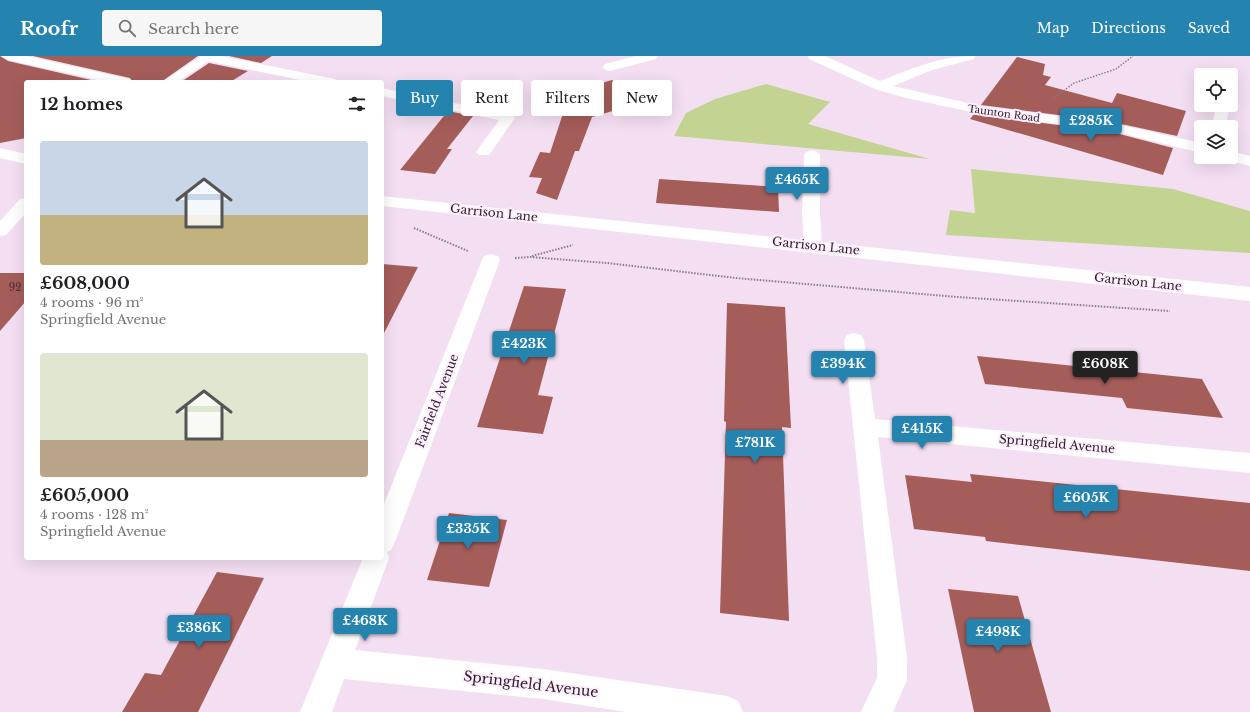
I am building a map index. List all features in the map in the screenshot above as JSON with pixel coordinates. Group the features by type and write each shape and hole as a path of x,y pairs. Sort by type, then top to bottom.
{"street":[{"path":"8,56 116,80"},
{"path":"610,67 651,56"},
{"name":"Taunton Road","path":"814,56 880,86 947,104 981,110 1112,127 1194,146"},
{"path":"880,86 927,67 969,56"},
{"path":"172,80 209,57 320,80"},
{"path":"384,92 508,118 484,152"},
{"path":"0,154 24,159"},
{"path":"812,155 813,246"},
{"path":"1238,158 1250,161"},
{"name":"Garrison Lane","path":"384,201 1250,294"},
{"path":"0,232 24,205"},
{"name":"Fairfield Avenue","path":"384,537 491,260"},
{"path":"854,340 892,658 892,680 877,712"},
{"name":"Springfield Avenue","path":"865,427 1250,463"},
{"path":"316,712 375,560"},
{"name":"Springfield Avenue","path":"335,663 543,684 727,712"}],"path":[{"path":"1032,117 1066,86 1083,79 1117,70 1133,56"},
{"path":"410,226 491,260 530,257 559,259 736,278 956,297 1175,312"}],"green space":[{"path":"766,84 830,102 808,124 930,159 674,136 686,113 715,99"},
{"path":"971,169 1173,189 1250,211 1250,253 946,235 950,210 975,213"}],"building":[{"path":"0,56 8,61 91,80 24,80 24,138 0,143"},
{"path":"33,56 198,56 164,80 132,80 130,78"},
{"path":"229,56 272,56 261,63"},
{"path":"1017,57 1045,64 1043,75 1051,77 1045,85 1112,103 1117,93 1186,111 1177,136 1112,122 981,105"},
{"path":"209,63 248,71 233,80 184,80"},
{"path":"612,80 612,111 604,114 604,82"},
{"path":"453,112 461,114 461,116 473,116 447,149 452,149 435,174 400,170 444,116 453,116"},
{"path":"974,114 1112,132 1173,148 1163,175 970,119"},
{"path":"562,116 595,116 592,117 579,151 575,151 557,200 536,193 542,178 529,177 540,152 550,153"},
{"path":"659,179 778,187 779,212 656,203"},
{"path":"384,264 418,267 384,333"},
{"path":"0,273 24,273 24,303 0,331"},
{"path":"524,286 566,289 538,395 553,397 543,434 477,427"},
{"path":"727,303 785,307 791,428 782,427 789,621 720,613 726,422 724,421"},
{"path":"977,356 1202,379 1223,418 1127,408 1122,398 985,384"},
{"path":"970,474 1250,503 1250,571 986,541 985,537 914,529 905,475 972,482"},
{"path":"449,513 507,520 489,587 427,580"},
{"path":"217,572 264,578 198,712 122,712 145,673 161,675"},
{"path":"948,589 1018,596 1051,712 974,712"}]}
